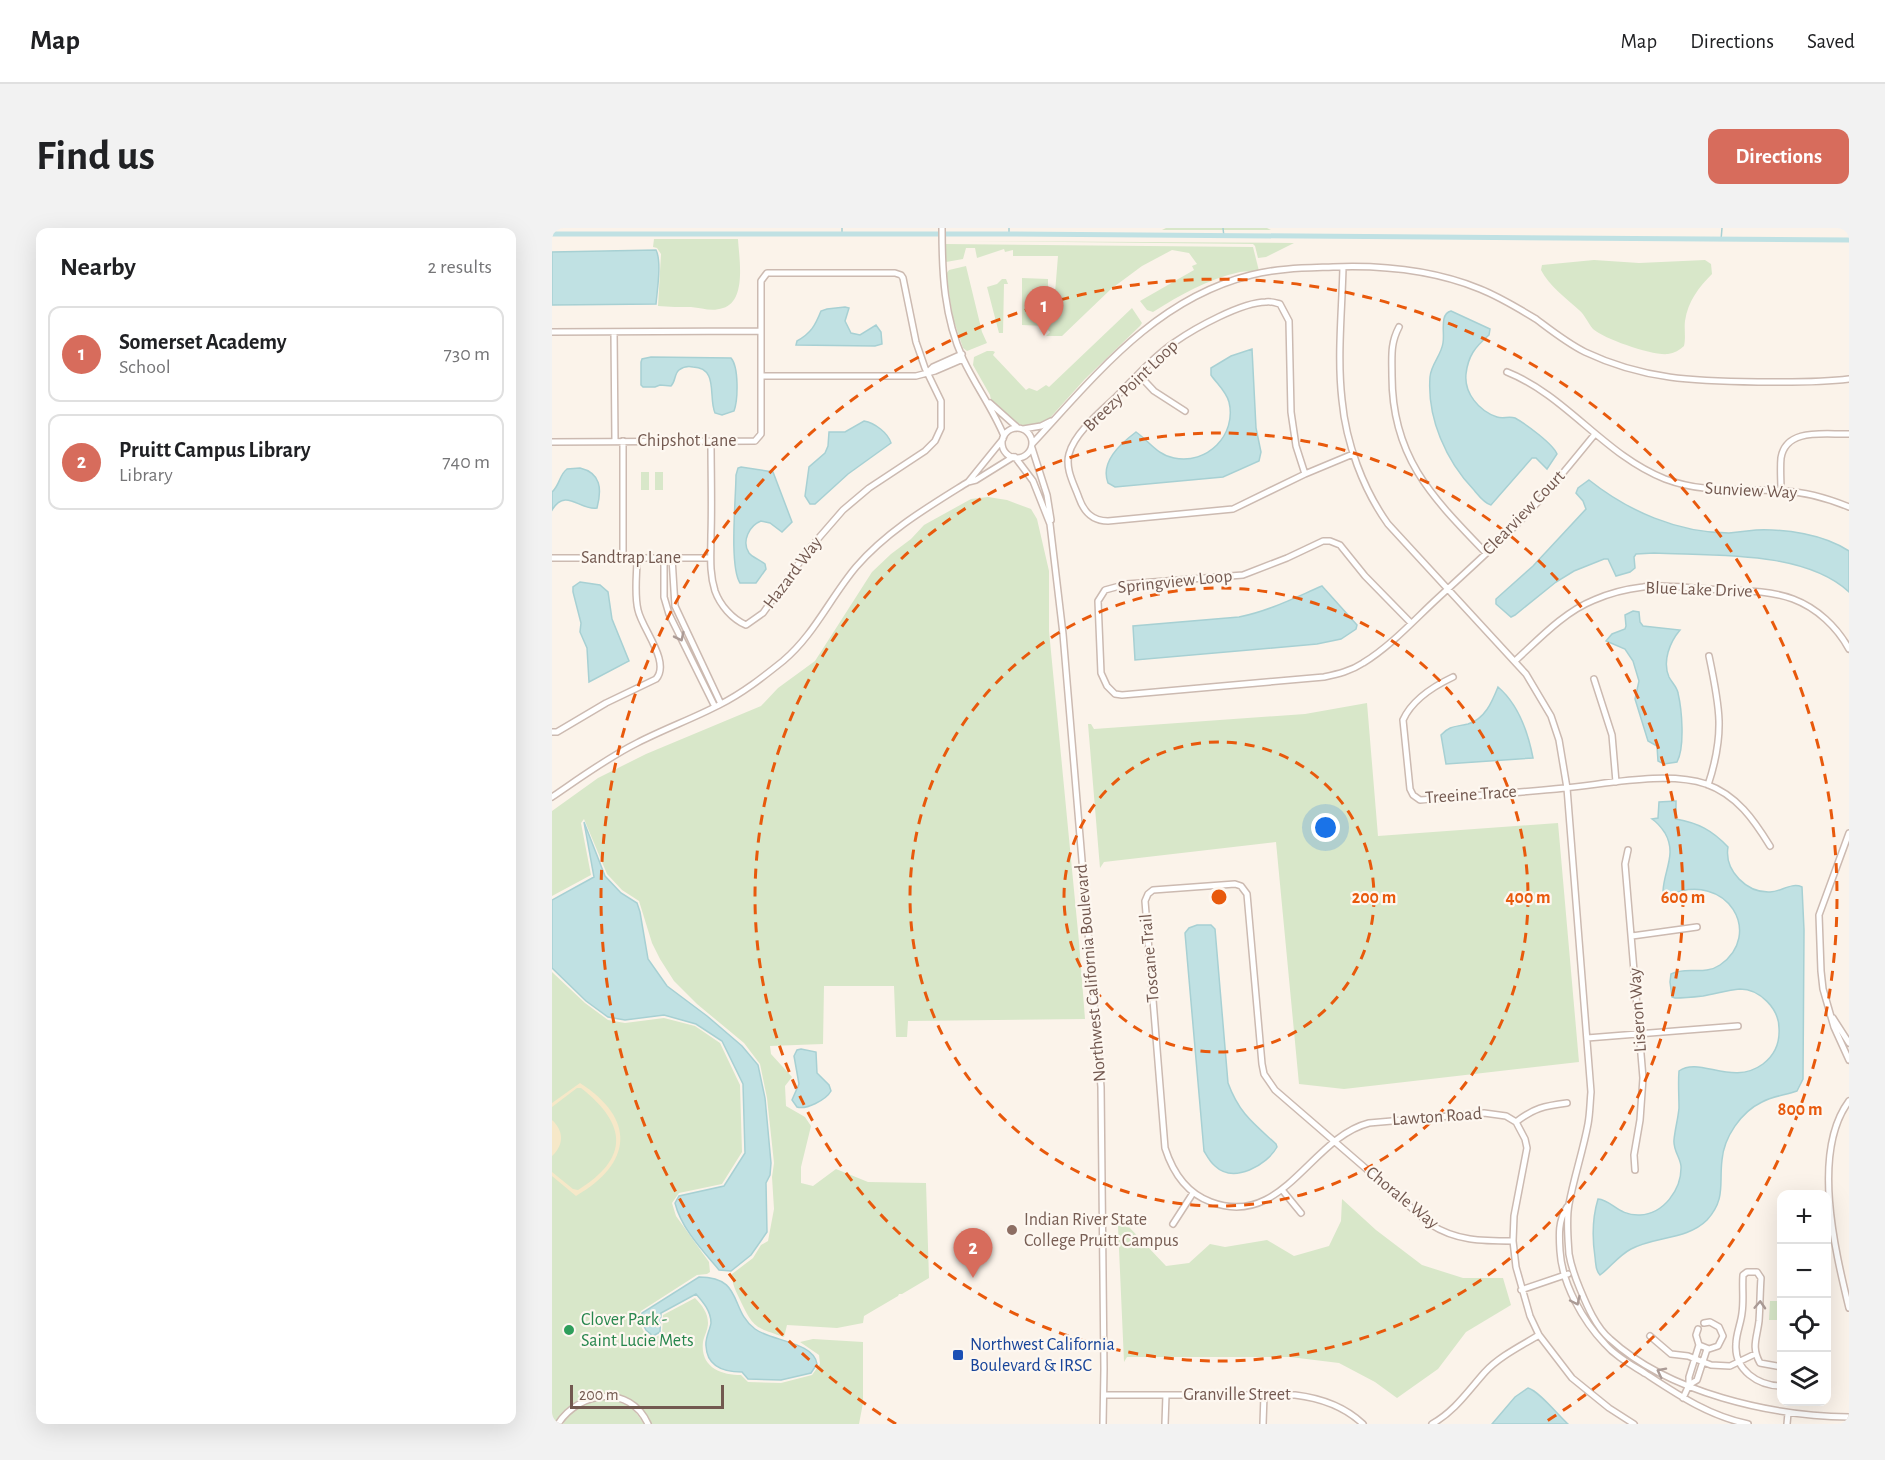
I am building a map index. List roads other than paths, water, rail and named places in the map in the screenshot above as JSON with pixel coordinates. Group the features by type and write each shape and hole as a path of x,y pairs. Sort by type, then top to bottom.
{"street":[{"path":"942,228 946,302 963,357 1004,437 1004,450 1014,457"},
{"path":"1343,267 1341,399 1353,454 1377,508 1388,524 1515,661 1540,696 1551,716 1559,740 1567,788 1591,1092 1589,1122 1568,1206 1569,1255 1573,1273 1594,1319 1608,1338 1648,1366 1689,1385 1748,1405 1788,1413 1849,1417"},
{"path":"968,482 976,480 1014,457 1027,454 1052,420 1161,316 1221,285 1252,275 1292,269 1343,267 1426,272 1480,289 1510,303 1584,351 1612,364 1643,373 1691,381 1823,382 1849,379"},
{"path":"928,372 916,342 903,278 898,273 767,273 761,281 762,376 901,376 928,372 963,357"},
{"name":"Breezy Point Loop","path":"1305,474 1296,446 1291,412 1289,321 1280,304 1266,302 1231,312 1199,327 1174,343 1093,419 1069,451 1068,467 1082,507 1092,518 1108,521 1233,509 1305,474 1353,454"},
{"path":"1399,327 1392,340 1392,388 1407,453 1424,484 1443,508 1486,553"},
{"path":"552,332 760,331"},
{"path":"614,332 615,441"},
{"name":"Hazard Way","path":"711,442 710,558 716,592 722,605 746,626 764,613 810,548 843,510 870,488 925,451 935,441 941,428 941,401 928,372"},
{"name":"Sunview Way","path":"1507,372 1523,378 1548,394 1619,453 1641,467 1684,485 1709,490 1781,491 1821,497 1849,507"},
{"path":"1139,375 1154,391 1185,411"},
{"name":"Chipshot Lane","path":"552,442 755,441 761,434 762,376"},
{"path":"988,402 1030,435 1032,445"},
{"path":"552,797 633,745 718,705 756,682 792,652 816,626 855,568 888,536 968,482 1010,430 1036,427 1052,420"},
{"name":"Clearview Court","path":"1448,588 1511,531 1595,434"},
{"path":"1781,491 1781,458 1785,446 1793,438 1803,435 1849,434"},
{"path":"622,558 623,441"},
{"name":"Northwest California Boulevard","path":"1032,445 1051,513 1050,524 1063,634 1101,1088 1103,1424"},
{"name":"Northwest California Boulevard","path":"1014,457 1034,481 1050,524"},
{"name":"Springview Loop","path":"1411,623 1365,576 1340,545 1323,541 1243,575 1127,584 1105,590 1098,601 1101,673 1107,686 1115,694 1122,695 1324,677 1342,673 1374,656 1411,623 1448,588"},
{"name":"Sandtrap Lane","path":"552,558 710,558"},
{"path":"552,732 557,732 660,675 662,664 637,608 637,558"},
{"path":"664,558 664,597 669,614 718,705"},
{"path":"672,558 675,606 718,705"},
{"name":"Blue Lake Drive","path":"1515,661 1577,608 1612,593 1646,586 1771,593 1792,598 1809,606 1825,618 1841,634 1849,650"},
{"path":"1707,785 1718,752 1720,734 1716,691 1709,656"},
{"name":"Treeine Trace","path":"1453,677 1436,685 1407,712 1403,720 1410,789 1413,795 1420,800 1567,788"},
{"path":"1594,679 1612,735 1616,782"},
{"path":"1567,788 1668,779 1683,779 1707,785 1725,794 1754,819 1770,846"},
{"path":"1848,1056 1838,1037 1823,988 1819,915 1849,832"},
{"name":"Liseron Way","path":"1628,850 1625,864 1643,1078 1634,1155 1635,1170"},
{"name":"Toscane Trail","path":"1235,884 1241,886 1247,894 1264,1074 1275,1090 1334,1141 1283,1191 1258,1203 1228,1206 1215,1204 1193,1193 1177,1175 1165,1148 1145,902 1152,890 1235,884"},
{"path":"1632,936 1697,927"},
{"path":"1830,1014 1849,1043"},
{"path":"1587,1038 1738,1026"},
{"path":"1849,1101 1835,1126 1830,1143 1830,1209 1835,1248 1849,1308"},
{"path":"1567,1104 1541,1107 1530,1111 1516,1122 1527,1148 1514,1216 1513,1241 1521,1290 1539,1335 1572,1378 1609,1408 1634,1424"},
{"name":"Lawton Road","path":"1334,1141 1355,1126 1369,1123 1484,1113 1506,1116 1516,1122"},
{"name":"Chorale Way","path":"1334,1141 1404,1203 1441,1231 1467,1240 1513,1241"},
{"path":"1283,1191 1301,1213"},
{"path":"1173,1224 1193,1193"},
{"path":"1568,1206 1561,1217 1559,1235 1565,1275 1582,1312 1606,1346 1699,1407 1748,1424"},
{"path":"1777,1366 1760,1363 1755,1354 1754,1342 1759,1324 1761,1278 1760,1274 1752,1271 1743,1275 1742,1314 1736,1341 1738,1362 1748,1374 1761,1382 1777,1385"},
{"path":"1521,1290 1573,1273"},
{"path":"1699,1345 1707,1349 1718,1346 1723,1336 1715,1324 1704,1323"},
{"path":"1683,1398 1689,1385 1689,1377 1699,1345 1696,1335 1698,1329"},
{"path":"1432,1424 1458,1404 1487,1370 1539,1335"},
{"path":"1650,1335 1669,1353 1695,1358 1720,1367 1730,1366 1755,1354"},
{"path":"1689,1385 1697,1380 1707,1349"},
{"name":"Granville Street","path":"1104,1395 1295,1395 1326,1401 1344,1410 1363,1424"},
{"path":"1165,1424 1166,1395"},
{"path":"1263,1424 1264,1395"},
{"path":"558,1424 579,1404 592,1398 610,1396 633,1404 648,1424"},
{"path":"1787,1424 1788,1413"}],"water":[{"path":"656,250 659,269 656,304 552,305 552,252"},
{"path":"849,308 845,321 851,333 860,335 876,325 881,332 882,344 875,346 796,345 797,341 812,329 821,311"},
{"path":"1451,311 1490,329 1489,335 1473,352 1468,362 1467,388 1474,400 1490,414 1499,418 1513,417 1520,421 1545,440 1557,454 1547,469 1536,458 1532,458 1491,505 1480,497 1455,466 1435,423 1430,377 1442,348 1445,316"},
{"path":"1252,349 1256,428 1261,452 1259,461 1223,477 1115,487 1108,483 1106,475 1109,461 1118,448 1136,432 1158,451 1174,458 1198,457 1217,445 1224,436 1230,414 1228,398 1211,375 1211,368 1231,356"},
{"path":"651,357 731,358 734,362 737,384 734,411 722,415 715,413 710,378 701,369 684,367 676,373 671,386 643,387 641,385 641,362 642,359"},
{"path":"864,421 880,429 891,443 848,474 815,504 810,504 805,496 809,467 825,453 829,432 845,432"},
{"path":"738,468 773,472 792,522 782,532 770,523 761,521 750,530 746,539 747,548 750,554 765,564 766,569 756,583 740,583 735,562 736,475"},
{"path":"567,469 587,470 596,478 599,488 597,508 563,500 557,503 552,510 552,492 562,474"},
{"path":"1589,480 1637,510 1691,529 1729,533 1768,530 1792,532 1828,540 1849,551 1849,592 1830,578 1783,562 1729,556 1636,554 1635,568 1630,572 1616,576 1608,559 1604,559 1574,571 1556,582 1511,617 1496,604 1496,599 1533,566 1586,509 1576,493 1578,488"},
{"path":"580,582 600,585 608,592 612,619 629,661 589,682 587,648 580,632 581,623 573,592 573,587"},
{"path":"1322,586 1357,625 1356,629 1341,639 1317,644 1135,660 1133,626 1239,617 1271,608"},
{"path":"1633,611 1639,612 1643,626 1680,630 1670,646 1666,665 1669,677 1677,691 1681,709 1682,738 1677,762 1664,764 1658,761 1657,746 1648,741 1635,699 1639,681 1633,661 1625,649 1606,641 1612,634 1625,629 1625,615"},
{"path":"1498,687 1517,710 1533,758 1446,764 1441,735 1450,728 1474,722 1479,718 1490,704"},
{"path":"1676,801 1676,819 1704,828 1722,841 1728,847 1733,872 1746,885 1753,889 1770,892 1794,886 1802,887 1803,1079 1797,1091 1771,1098 1754,1106 1735,1126 1723,1151 1717,1205 1707,1220 1680,1235 1631,1249 1600,1275 1596,1267 1593,1235 1598,1199 1626,1213 1640,1215 1656,1210 1675,1192 1681,1166 1674,1144 1679,1108 1679,1071 1687,1067 1740,1073 1751,1070 1771,1057 1779,1039 1776,1014 1767,1001 1755,992 1740,989 1703,996 1672,997 1671,974 1708,970 1720,965 1733,952 1739,938 1739,923 1733,909 1723,898 1708,891 1690,890 1669,895 1663,891 1670,848 1665,833 1652,819 1658,818 1659,802"},
{"path":"584,822 605,876 621,893 637,903 648,959 667,986 742,1046 758,1065 765,1098 771,1163 770,1175 766,1183 767,1232 751,1255 731,1271 719,1270 700,1247 687,1230 675,1203 679,1196 724,1186 745,1153 743,1084 722,1041 696,1024 664,1015 625,1020 608,1017 586,1001 552,968 552,900 594,877"},
{"path":"1197,925 1211,925 1215,929 1228,1083 1242,1110 1277,1147 1258,1166 1240,1173 1223,1171 1212,1163 1204,1151 1185,933 1189,928"},
{"path":"797,1050 816,1052 817,1073 829,1085 831,1091 820,1101 801,1108 797,1107 792,1100 799,1084 794,1056"},
{"path":"699,1277 713,1278 730,1288 742,1313 755,1329 808,1351 817,1364 811,1373 781,1380 748,1379 742,1372 718,1367 707,1353 706,1340 711,1323 710,1315 696,1294 661,1313 660,1332 653,1336 646,1330 640,1319 642,1313"},
{"path":"1528,1388 1543,1398 1568,1424 1492,1424 1515,1397"}],"waterway":[{"path":"842,228 842,235"},
{"path":"1009,228 1009,234"},
{"path":"1223,228 1224,237"},
{"path":"1721,240 1722,228"},
{"path":"552,234 1009,234 1849,240"}],"place":[{"name":"Somerset Academy","path":"1044,336"},
{"name":"Indian River State College Pruitt Campus","path":"1012,1230"},
{"name":"Pruitt Campus Library","path":"973,1278"},
{"name":"Clover Park - Saint Lucie Mets","path":"569,1330"},
{"name":"Northwest California Boulevard & IRSC","path":"958,1355"}]}
